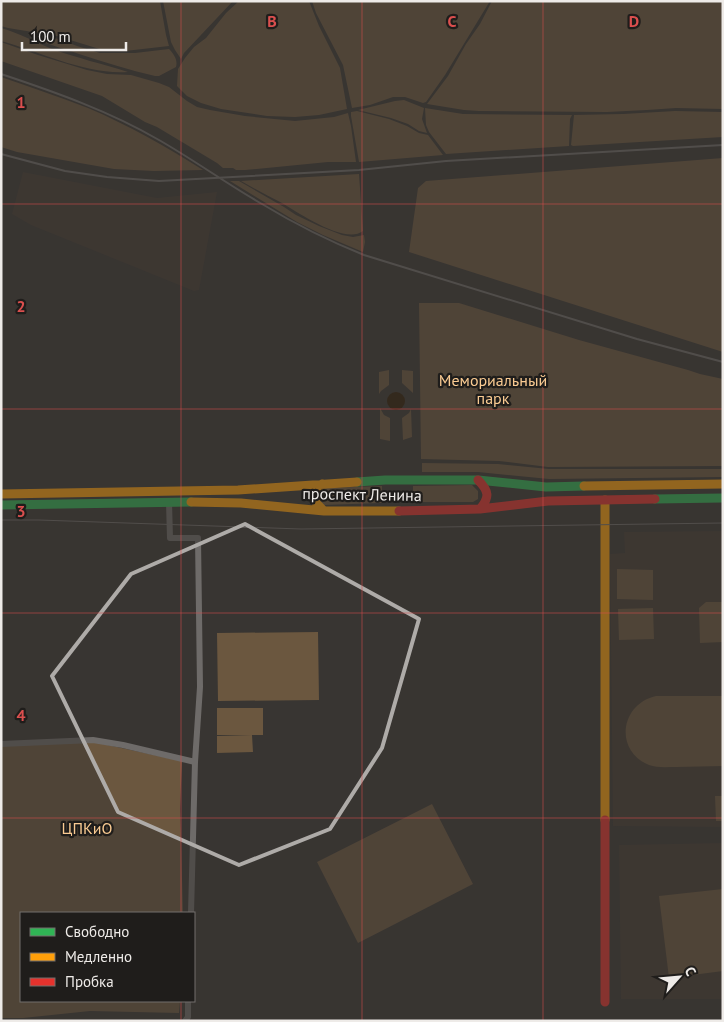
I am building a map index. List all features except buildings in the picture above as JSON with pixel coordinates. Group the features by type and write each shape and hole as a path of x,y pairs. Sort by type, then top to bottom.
{"main road":[{"name":"проспект Ленина","path":"1,494 238,490 386,480 478,480 546,487 723,484"},
{"path":"478,480 488,495 487,500 480,509"},
{"path":"322,484 314,492 313,501 324,511"},
{"name":"проспект Ленина","path":"1,505 169,502 241,503 324,511 388,512 480,509 548,501 723,498"},
{"path":"605,500 605,1002"}],"street":[{"path":"169,502 170,538 198,538 200,687 195,762 191,912"},
{"path":"1,744 93,740 195,762"},
{"path":"185,1021 188,1017 188,1002"}],"highlighted area":[{"path":"245,524 419,619 382,748 330,829 239,865 118,812 52,676 131,574"}],"shaded area":[{"path":"23,172 157,198 217,192 199,290 194,291 31,225 12,214"},
{"path":"392,392 400,392 405,397 403,408 392,410 387,405 387,397"},
{"path":"723,531 723,827 613,826 610,554 625,553 624,532"},
{"path":"723,843 723,999 621,999 619,845"}],"green space":[{"path":"1,1 160,1 169,46 125,51 106,51 57,36 8,28 1,26"},
{"path":"163,1 233,1 184,53 181,59 171,42"},
{"path":"239,1 309,1 340,68 347,109 319,115 295,117 267,116 221,109 201,103 187,96 177,86 178,69 185,58"},
{"path":"312,1 490,1 445,75 426,102 423,103 405,97 393,97 370,105 352,108 343,65 316,13"},
{"path":"492,1 723,1 723,109 676,108 607,112 479,111 427,104 448,76"},
{"path":"1,28 52,49 128,72 96,70 64,62 1,41"},
{"path":"28,34 59,39 100,53 135,53 169,49 175,57 176,67 159,76 155,76 60,48"},
{"path":"1,42 87,70 107,74 131,75 159,83 169,87 197,107 210,110 295,121 334,117 348,113 356,162 328,162 245,170 223,168 102,96 1,61"},
{"path":"1,77 88,108 147,137 203,170 154,171 114,169 17,152 1,147"},
{"path":"404,100 424,108 422,119 427,133 391,118 358,110 395,101"},
{"path":"425,108 463,114 572,115 570,119 569,146 446,154 429,132 426,125"},
{"path":"357,111 389,119 419,133 428,135 443,155 359,162 351,116 351,112"},
{"path":"675,111 723,112 723,137 571,145 574,115"},
{"path":"723,158 723,352 409,252 418,188 426,181"},
{"path":"359,174 363,231 355,234 345,234 322,226 241,181"},
{"path":"230,181 239,181 296,215 319,226 342,235 353,237 364,235 363,252 297,222"},
{"name":"Мемориальный парк","path":"419,303 459,303 579,340 723,379 723,466 548,467 499,461 421,459"},
{"path":"389,370 389,385 379,394 379,372"},
{"path":"402,370 413,371 413,393 402,383"},
{"path":"380,408 384,415 390,418 390,441 380,439"},
{"path":"411,409 412,437 403,440 402,418"},
{"path":"422,463 498,464 549,469 723,469 723,477 549,479 478,472 422,472"},
{"path":"472,485 478,491 478,499 473,502 413,502 413,486"},
{"path":"382,486 382,503 323,505 319,501 319,495 325,488"},
{"path":"617,569 653,570 653,600 617,599"},
{"path":"706,602 723,602 723,642 700,643 699,608"},
{"path":"653,608 654,639 619,640 618,609"},
{"path":"318,632 319,700 218,701 217,633"},
{"path":"656,696 723,696 723,766 659,767 649,765 638,758 630,749 626,739 626,728 635,708 644,701"},
{"path":"217,708 263,708 263,735 217,735"},
{"path":"252,735 253,752 217,753 217,736"},
{"name":"ЦПКиО","path":"89,741 182,761 180,809 183,912 20,912 20,1002 180,1002 179,1013 90,1011 23,1018 1,1018 1,746"},
{"path":"715,796 723,796 723,821 716,821"},
{"path":"432,804 473,884 358,943 317,862"},
{"path":"723,889 723,971 669,978 659,896"}],"tram line":[{"path":"1,520 301,529 723,523"}],"railway":[{"path":"1,74 82,103 121,120 172,148 287,218 325,238 364,255 637,339 723,362"},
{"path":"1,154 65,171 107,177 159,181 359,170 446,161 723,145"}],"traffic: fast":[{"path":"357,482 385,480 478,480 546,487 584,486"},
{"path":"655,499 723,498"},
{"path":"1,505 191,502"}],"traffic: slow":[{"path":"1,494 238,490 357,482"},
{"path":"322,484 315,492 314,498 324,511"},
{"path":"584,486 723,484"},
{"path":"605,500 605,820"},
{"path":"191,502 241,503 324,511 399,511"}],"traffic: jam":[{"path":"478,480 487,494 480,509"},
{"path":"399,511 480,509 548,501 655,499"},
{"path":"605,820 605,1002"}]}
